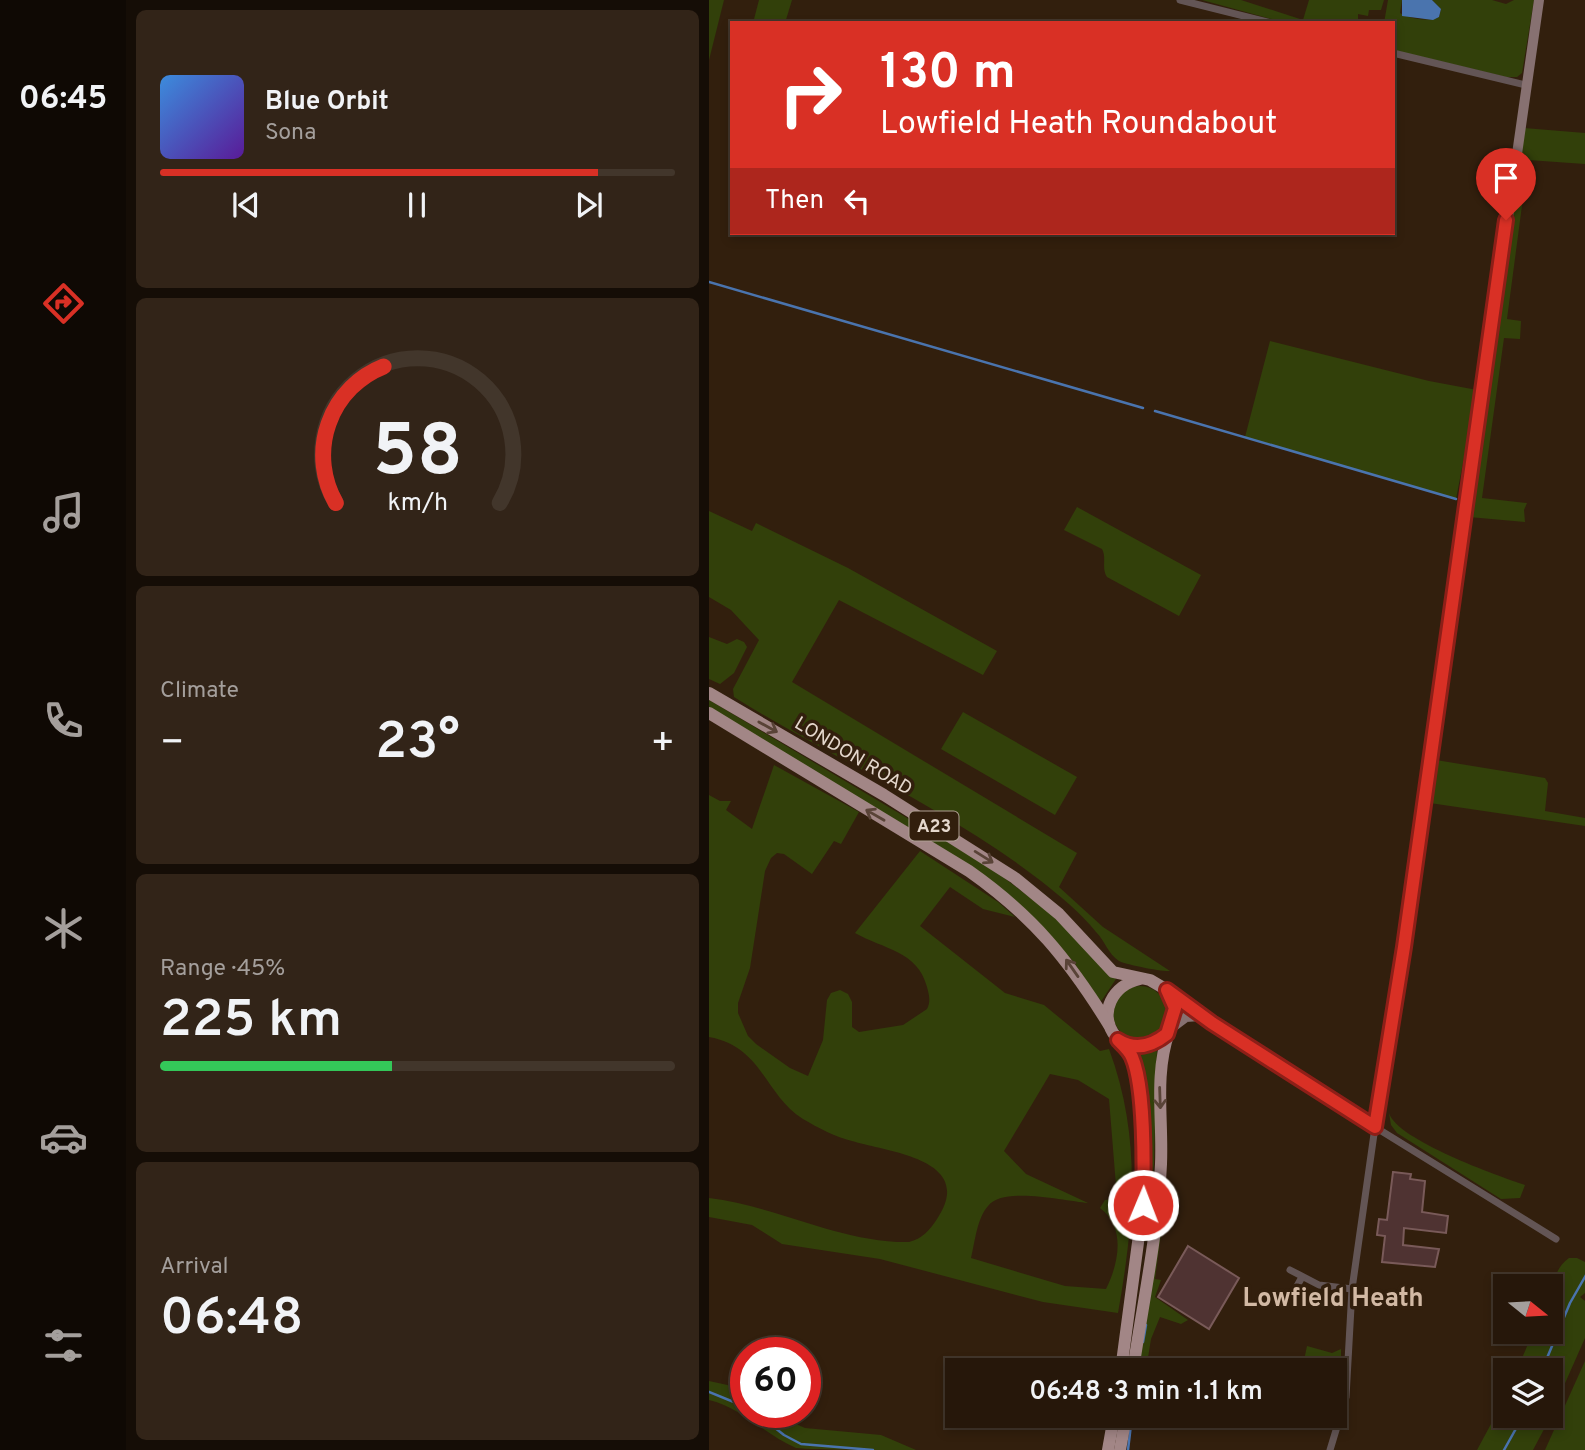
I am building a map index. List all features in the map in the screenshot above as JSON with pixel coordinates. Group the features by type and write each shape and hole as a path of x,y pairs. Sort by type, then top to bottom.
{"main road":[{"name":"LONDON ROAD","path":"709,693 813,752 993,862 1059,914 1110,970 1122,976 1140,979"},
{"name":"LONDON ROAD","path":"709,713 969,871 997,892 1050,940 1079,978 1109,1026"},
{"path":"1123,1358 1136,1271 1143,1175 1135,1069 1131,1054 1109,1026 1108,1012 1113,995 1123,986 1140,979 1153,981 1167,990 1175,1008 1160,1073 1161,1165 1135,1358"},
{"path":"1118,1040 1131,1046 1142,1046 1158,1041 1170,1030"},
{"path":"1108,1450 1112,1428"},
{"path":"1120,1450 1124,1428"}],"street":[{"path":"1180,0 1265,21"},
{"path":"1330,1450 1346,1397 1352,1289 1404,947 1539,0"},
{"path":"1395,52 1526,85"},
{"path":"1167,990 1206,1019 1556,1239"},
{"path":"1170,1030 1189,1016 1206,1019"},
{"path":"1290,1270 1322,1286 1352,1289"},
{"path":"1292,1295 1302,1277"}],"green space":[{"path":"709,0 724,0 709,60"},
{"path":"759,0 792,0 786,21 754,21"},
{"path":"1202,0 1241,0 1303,20 1309,0 1384,0 1381,10 1369,10 1368,16 1358,14 1358,21 1279,21"},
{"path":"1388,0 1402,0 1400,13 1425,20 1439,17 1441,9 1432,0 1492,0 1506,4 1514,0 1534,0 1522,73 1517,77 1506,77 1395,50 1395,21 1384,21"},
{"path":"1524,128 1585,133 1585,164 1528,160 1507,319 1521,321 1520,339 1504,338 1482,498 1527,503 1524,510 1525,522 1469,517"},
{"path":"1270,341 1429,381 1477,390 1456,499 1245,437"},
{"path":"1077,507 1201,575 1179,616 1107,577 1102,549 1064,530"},
{"path":"709,511 752,531 756,523 848,568 997,651 983,675 839,600 792,682 1077,853 1059,887 1103,927 1170,971 1119,961 1077,911 1005,855 929,807 734,697 733,689 759,640 731,610 709,597"},
{"path":"709,637 727,644 737,639 747,647 734,673 720,684 709,679"},
{"path":"709,700 991,868 1049,912 1116,979 1102,1000 1100,1001 1073,961 1033,917 709,709"},
{"path":"963,712 1077,777 1055,815 941,749"},
{"path":"1436,760 1545,778 1548,783 1545,811 1585,818 1585,826 1430,803"},
{"path":"774,765 859,812 841,844 834,841 812,874 784,854 777,853 771,858 765,871 750,968 738,1003 738,1013 748,1036 790,1068 808,1076 823,1040 827,1000 831,993 840,990 848,994 852,1002 852,1027 859,1032 903,1025 927,1009 927,987 916,966 908,958 855,933 920,851 998,902 1015,917 983,909 950,887 920,926 1005,993 1044,1005 1100,1051 1109,1049 1120,1082 1131,1148 1131,1213 1118,1313 1043,1302 880,1259 782,1244 752,1225 709,1217 709,1198 759,1208 858,1237 909,1242 918,1239 928,1230 937,1219 946,1199 946,1183 937,1171 905,1155 840,1137 803,1119 779,1097 762,1072 741,1051 727,1042 709,1037 709,795 720,801 731,801 726,810 752,829","holes":["1050,1074 1078,1080 1109,1099 1117,1198 1105,1200 1100,1208 1114,1225 1118,1246 1106,1289 1065,1286 971,1258 981,1217 996,1200 1020,1196 1088,1203 1026,1174 1004,1151"]},
{"path":"1140,986 1159,994 1167,1013 1159,1032 1140,1040 1121,1032 1113,1013 1121,994"},
{"path":"1157,1048 1154,1164 1145,1233 1136,1053"},
{"path":"1389,1113 1396,1123 1428,1145 1525,1185 1520,1198 1501,1199 1397,1133 1391,1125"},
{"path":"1162,1190 1168,1191 1171,1205 1165,1205 1155,1279 1161,1280 1155,1297 1188,1320 1181,1324 1160,1317 1151,1339 1148,1358 1140,1358"},
{"path":"1569,1258 1585,1262 1585,1293 1580,1297 1585,1301 1585,1338 1563,1388 1563,1358 1522,1358 1528,1344 1563,1344 1563,1274 1557,1274"},
{"path":"1307,1346 1332,1353 1341,1349 1341,1358 1304,1358"},
{"path":"1585,1361 1585,1450 1545,1450 1555,1428 1563,1428 1563,1410"},
{"path":"709,1381 730,1386 730,1409 709,1400"},
{"path":"1493,1420 1493,1428 1545,1428 1533,1450 1477,1450"},
{"path":"762,1428 805,1428 881,1435 916,1450 796,1448"}],"water":[{"path":"1402,0 1432,0 1441,9 1439,17 1433,20 1402,16"}],"building":[{"path":"1393,1172 1411,1174 1410,1179 1425,1181 1422,1212 1448,1216 1446,1233 1404,1228 1403,1245 1439,1249 1435,1267 1382,1262 1385,1236 1377,1235 1379,1219 1387,1220"},
{"path":"1188,1246 1239,1278 1209,1329 1158,1297"}],"waterway":[{"path":"709,282 1143,408"},
{"path":"1155,411 1456,499"},
{"path":"1547,1358 1570,1303 1586,1275"},
{"path":"1143,1342 1146,1325"},
{"path":"709,1392 730,1401"},
{"path":"775,1428 801,1444 873,1450"},
{"path":"1128,1450 1131,1428"},
{"path":"1504,1450 1516,1428"}],"district":[{"name":"Lowfield Heath","path":"1333,1297"}],"route":[{"path":"1143,1205 1141,1116 1137,1076 1131,1054 1118,1040 1131,1046 1142,1046 1167,1034 1174,1020 1175,1008 1167,990 1212,1023 1375,1127 1385,1079 1506,220"}]}
